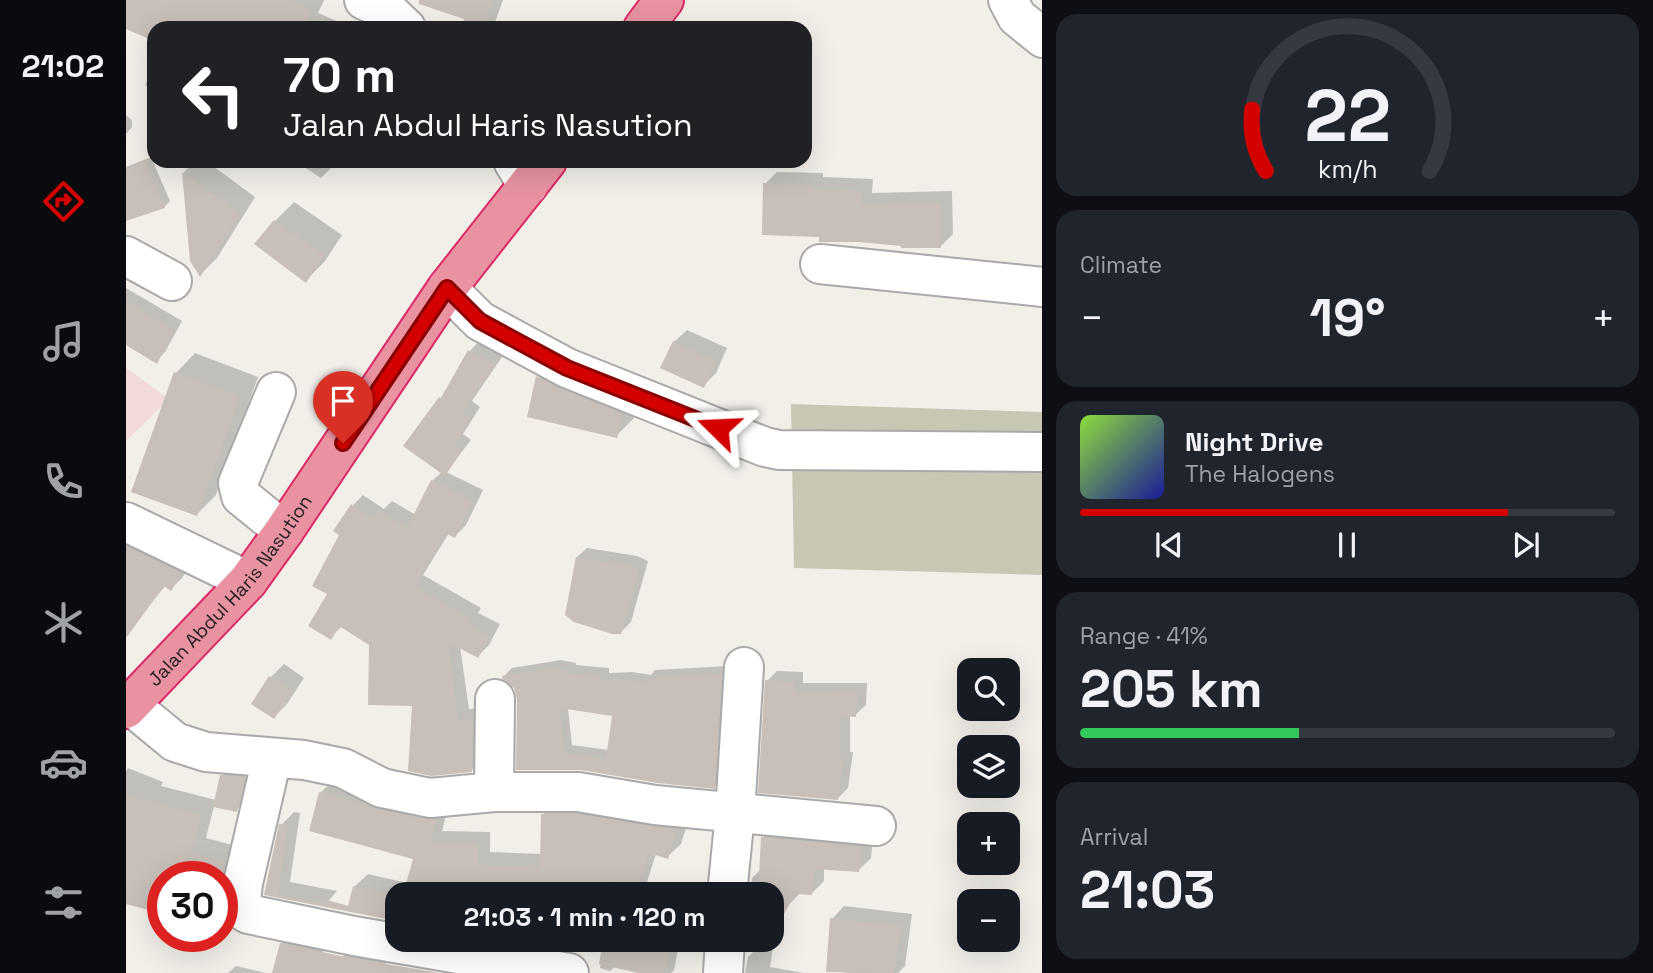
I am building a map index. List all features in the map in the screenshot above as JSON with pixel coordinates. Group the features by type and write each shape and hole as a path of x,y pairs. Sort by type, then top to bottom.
{"highway":[{"path":"648,21 664,0"},
{"name":"Jalan Abdul Haris Nasution","path":"128,707 248,581 529,169"}],"street":[{"path":"1008,0 1017,17 1042,38"},
{"path":"126,256 172,281"},
{"path":"820,264 1042,287"},
{"path":"447,288 480,321 567,368 765,447 779,450 1042,452"},
{"path":"276,392 238,483 241,496 284,531"},
{"path":"126,522 248,581"},
{"path":"728,882 744,667"},
{"path":"494,792 495,699"},
{"path":"128,707 175,742 205,752 304,760 343,768 382,788 430,798 494,792 578,792 656,805 876,826"},
{"path":"272,758 243,883 240,909 248,915 569,973"},
{"path":"723,973 724,952"}],"shaded area":[{"path":"126,368 169,399 126,441"},
{"path":"791,404 1042,412 1042,575 794,568"}],"building":[{"path":"126,0 289,0 311,9 306,21 147,21 147,38 126,29"},
{"path":"419,0 493,0 486,21 463,21 464,19 419,4"},
{"path":"145,161 165,208 126,221 126,170"},
{"path":"182,172 240,214 200,277 190,261"},
{"path":"763,183 861,191 861,205 940,203 941,248 901,248 859,242 819,242 819,237 762,235"},
{"path":"274,220 324,255 306,283 254,244"},
{"path":"126,301 174,330 157,364 126,345"},
{"path":"673,341 716,362 704,388 660,368"},
{"path":"468,350 495,365 462,412 471,418 454,445 462,451 445,476 403,446 439,397 441,398"},
{"path":"174,372 240,396 197,516 131,492"},
{"path":"536,376 622,414 617,438 527,417"},
{"path":"431,480 473,501 455,538 445,533 414,586 471,619 468,625 490,636 478,658 448,642 458,720 473,718 472,772 431,776 408,771 412,706 368,705 369,645 339,626 331,640 308,626 327,594 312,586 339,535 333,531 351,504 374,520 379,511 407,528"},
{"path":"126,546 182,573 171,591 164,586 126,638"},
{"path":"576,557 626,565 639,570 621,634 612,634 574,622 565,615"},
{"path":"551,668 568,673 601,676 602,681 623,679 652,684 645,678 722,674 715,789 581,770 516,770 517,699 514,688 502,679 502,676","holes":["560,708 612,716 606,759 564,753"]},
{"path":"269,676 293,691 274,719 251,704"},
{"path":"765,680 794,682 794,693 858,692 856,717 840,716 843,762 838,800 758,793"},
{"path":"220,775 245,777 237,812 213,807"},
{"path":"319,792 378,809 436,819 430,844 478,844 478,865 540,867 541,814 576,814 676,832 668,859 649,853 640,882 406,882 413,859 309,831"},
{"path":"126,795 201,815 191,853 221,861 147,861 147,910 126,904"},
{"path":"279,824 288,825 278,894 326,904 327,900 348,906 353,886 385,894 385,919 264,895"},
{"path":"761,837 861,847 859,872 814,869 812,895 795,894 784,914 784,882 759,882"},
{"path":"830,918 901,926 894,973 826,972"},
{"path":"280,943 350,958 440,973 272,973"},
{"path":"601,952 668,952 664,973 638,973 599,964"}],"route":[{"path":"343,443 447,288 480,321 567,368 718,428"}]}
